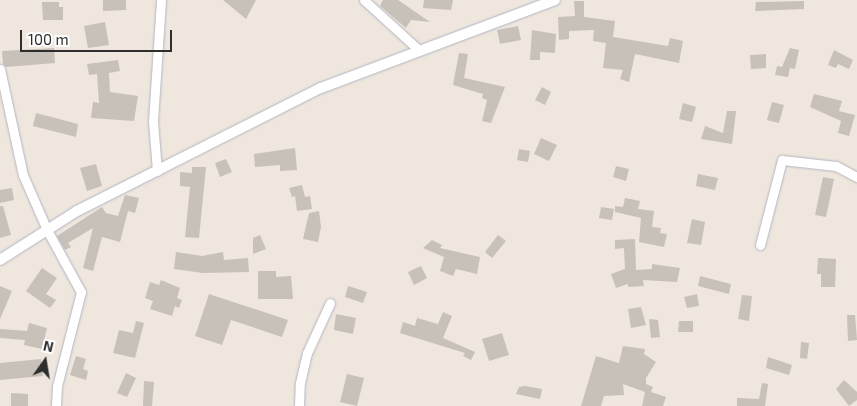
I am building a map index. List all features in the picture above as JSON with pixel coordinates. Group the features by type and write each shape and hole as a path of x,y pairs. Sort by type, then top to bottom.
{"street":[{"path":"157,171 153,121 161,0"},
{"path":"364,0 419,50"},
{"path":"0,260 47,230 157,171 321,88 555,0"},
{"path":"0,69 23,175 47,230 82,292 57,386 56,406"},
{"path":"760,245 782,160 836,166 857,177"},
{"path":"299,406 300,383 307,353 330,303"}],"building":[{"path":"103,0 126,0 126,10 103,11"},
{"path":"223,0 256,0 246,19"},
{"path":"383,0 398,0 430,22 411,20 406,28 380,6"},
{"path":"424,0 453,0 451,10 423,8"},
{"path":"574,1 584,1 584,17 615,21 613,37 668,46 670,38 683,41 679,63 635,54 629,82 620,79 623,70 603,68 606,43 593,41 594,30 569,31 569,39 559,40 558,17 575,16"},
{"path":"804,1 804,9 755,11 756,2"},
{"path":"42,2 59,2 59,7 63,7 63,20 43,20"},
{"path":"105,22 109,45 88,48 84,26"},
{"path":"518,26 521,40 500,44 497,30"},
{"path":"532,30 556,34 555,53 540,52 540,60 530,60"},
{"path":"54,48 55,63 6,67 3,64 2,51"},
{"path":"790,48 799,50 795,69 790,68 788,77 775,75 777,66 782,67"},
{"path":"834,50 853,60 849,69 838,64 836,68 828,65"},
{"path":"459,53 468,54 464,78 505,87 491,123 482,121 487,100 482,98 483,94 453,85"},
{"path":"766,54 766,68 751,69 750,55"},
{"path":"118,60 120,71 109,73 110,92 138,96 134,121 91,118 93,102 99,103 97,74 89,75 87,64"},
{"path":"542,87 551,92 545,105 535,100"},
{"path":"814,94 842,101 839,111 855,115 849,136 838,133 841,121 810,107"},
{"path":"772,102 784,105 779,123 767,120"},
{"path":"683,103 696,107 692,122 679,119"},
{"path":"727,111 736,111 732,144 701,139 705,126 723,133"},
{"path":"36,113 78,124 76,137 33,126"},
{"path":"541,138 557,145 549,161 534,154"},
{"path":"295,148 297,170 280,171 280,165 255,167 254,154"},
{"path":"519,149 530,151 528,162 517,160"},
{"path":"226,159 232,172 220,177 215,163"},
{"path":"96,164 102,186 87,191 80,168"},
{"path":"616,166 629,169 626,181 613,177"},
{"path":"192,167 206,167 199,238 185,237 190,187 180,186 180,172 192,173"},
{"path":"698,174 718,178 715,190 696,186"},
{"path":"823,177 834,179 826,217 815,215"},
{"path":"302,185 305,197 310,196 312,209 297,211 295,196 292,197 289,188"},
{"path":"12,188 14,200 0,203 0,190"},
{"path":"125,195 139,198 135,213 128,211 120,242 102,237 93,271 83,268 93,228 68,243 71,247 65,250 57,236 102,207 106,213 118,216"},
{"path":"625,198 640,201 638,209 654,211 652,227 661,228 660,233 667,234 664,247 639,242 641,218 615,212 615,206 623,207"},
{"path":"0,206 3,206 11,235 0,238"},
{"path":"601,207 614,209 612,220 599,218"},
{"path":"319,211 321,227 318,242 303,239 309,213"},
{"path":"692,219 705,222 701,245 687,243"},
{"path":"260,235 266,249 253,254 253,238"},
{"path":"498,235 506,241 492,258 485,252"},
{"path":"635,239 636,270 652,269 652,264 680,268 677,282 643,280 644,286 628,287 628,284 616,288 611,274 625,269 624,248 615,249 615,240"},
{"path":"432,240 442,245 440,248 480,257 477,274 456,269 453,276 440,271 444,257 423,248"},
{"path":"176,252 202,256 223,252 224,260 248,258 249,272 203,273 174,269"},
{"path":"818,258 836,259 835,287 821,287 821,274 817,274"},
{"path":"421,266 427,278 414,285 408,272"},
{"path":"42,268 57,278 46,294 56,300 50,308 26,291"},
{"path":"258,271 276,271 276,277 291,276 293,299 258,299"},
{"path":"700,276 731,284 729,294 698,286"},
{"path":"161,280 180,288 177,298 182,300 179,308 175,306 172,316 150,309 153,301 145,298 150,282 159,285"},
{"path":"0,286 12,291 0,319"},
{"path":"348,286 367,292 363,303 345,297"},
{"path":"209,294 288,320 282,337 231,320 222,345 195,336"},
{"path":"697,294 699,306 687,308 684,297"},
{"path":"742,295 752,296 749,321 738,319"},
{"path":"641,307 646,325 631,328 628,309"},
{"path":"443,312 452,316 443,338 475,352 471,360 463,356 465,353 400,333 403,322 415,326 417,318 438,324"},
{"path":"336,314 356,318 353,334 334,330"},
{"path":"847,315 855,315 857,340 848,341"},
{"path":"649,319 658,320 660,337 651,338"},
{"path":"136,321 144,323 135,358 113,353 119,330 133,333"},
{"path":"679,321 693,321 693,332 678,332"},
{"path":"29,323 47,328 42,349 24,345 25,340 0,338 0,329 27,331"},
{"path":"502,333 509,355 489,361 482,339"},
{"path":"801,342 809,343 807,359 800,358"},
{"path":"623,346 645,349 644,354 656,362 646,378 646,384 653,387 651,392 666,397 663,406 642,406 645,392 623,384 624,395 604,396 601,406 581,406 596,356 619,363"},
{"path":"76,356 86,359 83,369 88,371 86,380 70,375"},
{"path":"768,357 792,365 789,375 766,368"},
{"path":"41,359 43,376 0,380 0,363"},
{"path":"126,373 136,378 127,397 117,393"},
{"path":"347,374 364,378 357,406 340,402"},
{"path":"844,380 857,392 857,400 849,406 836,389"},
{"path":"144,381 154,382 152,406 143,406"},
{"path":"762,383 768,384 765,406 737,406 737,398 759,399"},
{"path":"525,386 542,389 540,399 516,394 519,387"},
{"path":"11,393 28,394 28,406 11,406"}]}
